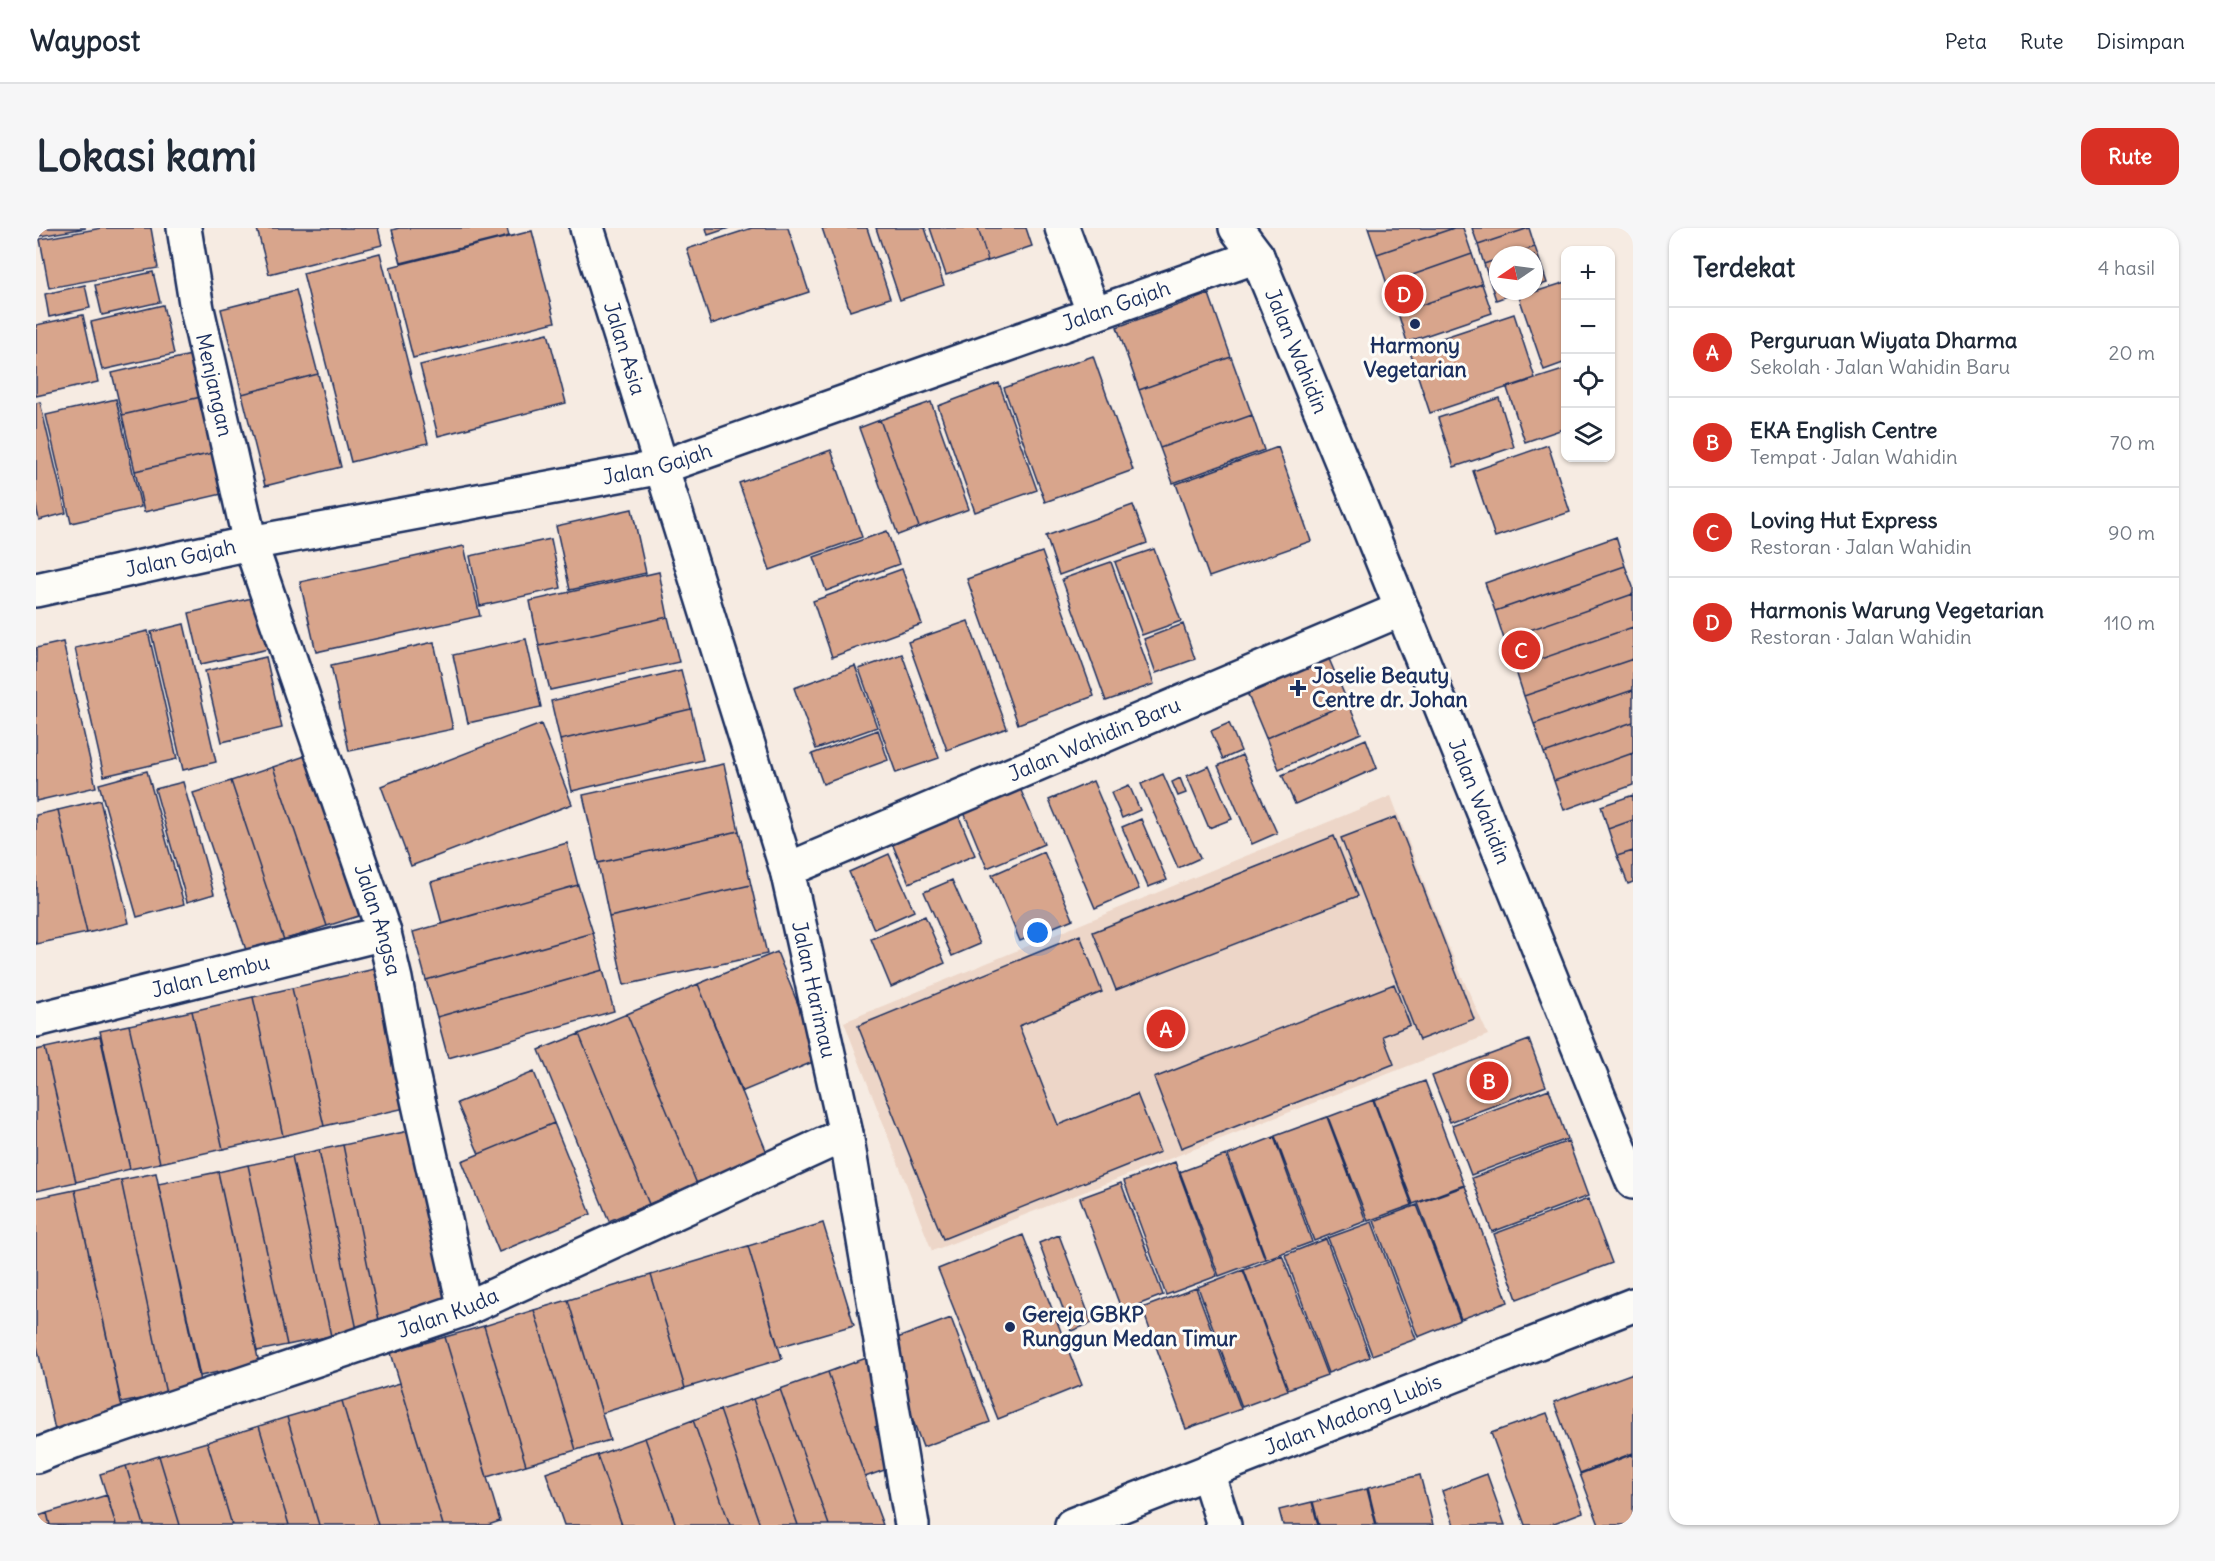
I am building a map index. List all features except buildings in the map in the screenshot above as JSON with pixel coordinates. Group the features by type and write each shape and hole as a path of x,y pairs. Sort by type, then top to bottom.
{"street":[{"name":"Menjangan","path":"184,228 197,309 250,543"},
{"name":"Jalan Asia","path":"587,228 662,467"},
{"path":"1062,228 1094,314"},
{"name":"Jalan Wahidin","path":"1236,228 1255,242 1633,1182"},
{"name":"Jalan Gajah","path":"36,590 250,543 662,467 1094,314 1255,242"},
{"name":"Jalan Harimau","path":"662,467 787,870 846,1134 912,1525"},
{"name":"Jalan Angsa","path":"250,543 384,933 412,1073 465,1309"},
{"name":"Jalan Wahidin Baru","path":"787,870 1402,609"},
{"name":"Jalan Lembu","path":"36,1020 384,933"},
{"name":"Jalan Kuda","path":"36,1456 74,1441 465,1309 846,1134"},
{"name":"Jalan Madong Lubis","path":"1072,1525 1633,1305"},
{"path":"1207,1472 1224,1525"}],"shaded area":[{"path":"1391,796 1448,945 1488,1035 932,1251 844,1022"}],"place":[{"name":"Harmonis Warung Vegetarian","path":"1404,294"},
{"name":"Harmony Vegetarian","path":"1415,324"},
{"name":"Loving Hut Express","path":"1521,650"},
{"name":"Joselie Beauty Centre dr. Johan","path":"1298,688"},
{"name":"Perguruan Wiyata Dharma","path":"1166,1029"},
{"name":"EKA English Centre","path":"1489,1081"},
{"name":"Gereja GBKP Runggun Medan Timur","path":"1010,1327"}]}
